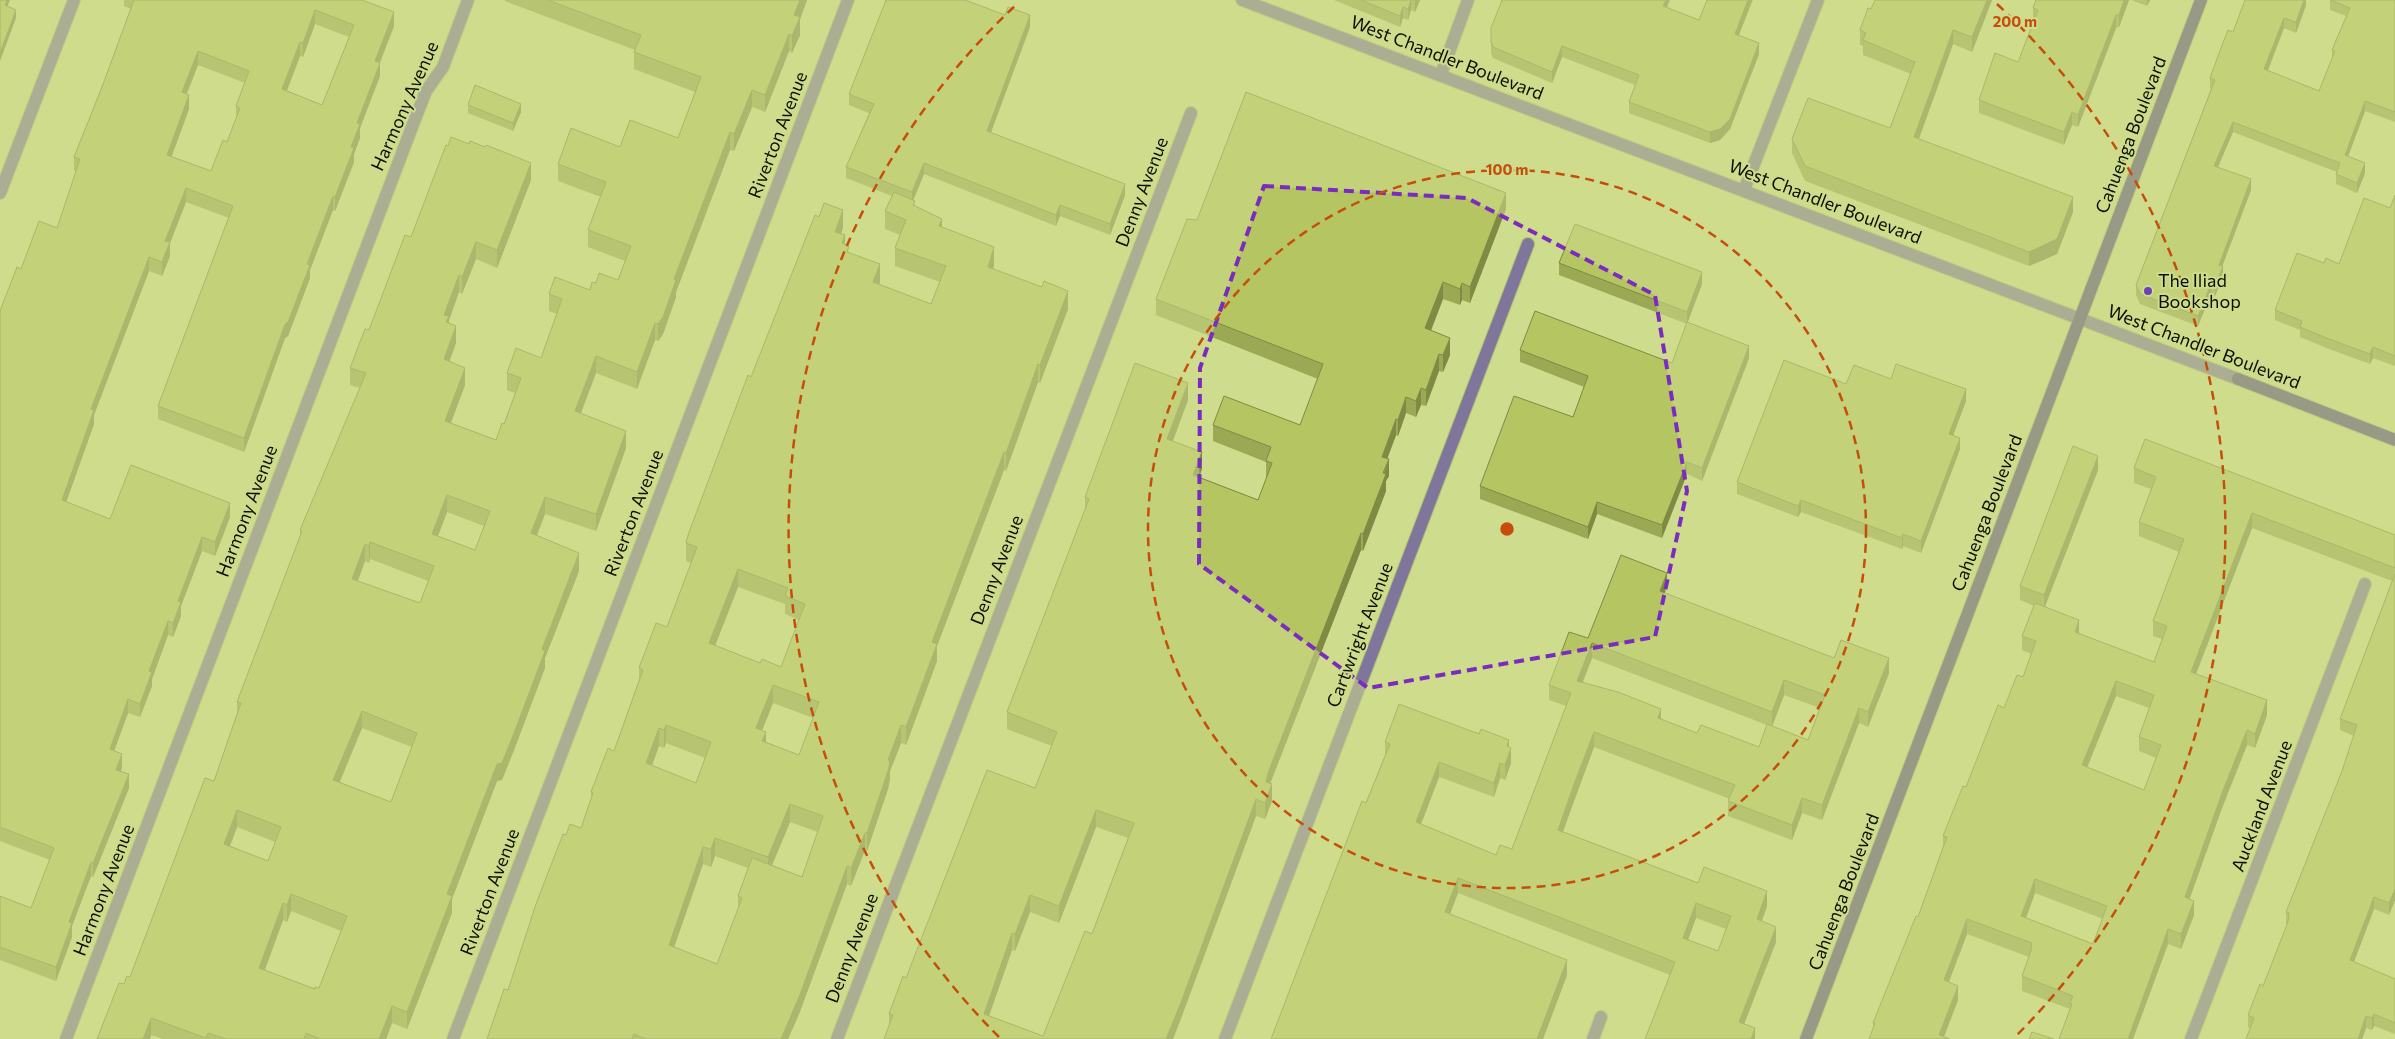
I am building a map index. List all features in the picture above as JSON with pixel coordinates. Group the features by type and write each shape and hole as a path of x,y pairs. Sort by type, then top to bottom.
{"main road":[{"name":"Cahuenga Boulevard","path":"1806,1039 2201,0"},
{"name":"West Chandler Boulevard","path":"2238,379 2395,440"}],"street":[{"path":"0,193 74,0"},
{"name":"Harmony Avenue","path":"66,1039 412,127 426,91 443,67 468,0"},
{"name":"Riverton Avenue","path":"453,1039 848,0"},
{"name":"West Chandler Boulevard","path":"1242,0 1441,74 2238,379"},
{"path":"1441,74 1468,0"},
{"path":"1744,190 1818,0"},
{"name":"Denny Avenue","path":"837,1039 1190,113"},
{"name":"Cartwright Avenue","path":"1225,1039 1528,244"},
{"name":"Auckland Avenue","path":"2192,1039 2365,584"},
{"path":"1593,1039 1601,1017"}],"highlighted area":[{"path":"1264,186 1467,198 1655,295 1687,491 1655,637 1368,688 1199,564 1200,368"}],"building":[{"path":"0,0 7,0 5,5 16,10 0,53"},
{"path":"134,0 362,0 394,12 375,61 380,63 357,123 360,124 351,147 354,148 307,264 310,265 288,322 285,324 244,438 158,406 233,206 186,188 165,241 170,242 162,262 149,257 91,409 94,410 62,500 110,519 131,465 230,503 215,542 202,537 178,601 181,602 173,623 168,621 149,671 152,672 140,704 128,699 110,749 122,754 116,770 129,774 93,863 91,862 69,922 72,923 56,967 0,947 0,896 31,908 54,848 0,827 0,311 17,267 21,269 39,221 57,228 80,159 74,157","holes":["315,10 354,25 322,105 282,89 300,42 303,43","198,51 249,71 236,106 240,108 227,142 223,140 211,171 167,155 189,95 182,92"]},
{"path":"548,0 800,0 794,15 800,17 792,36 789,34 765,95 752,90 734,134 730,132 674,279 676,280 663,317 658,324 655,323 637,372 596,356 575,411 626,431 596,514 545,497 531,533 579,553 542,649 545,651 514,733 502,763 497,764 447,894 452,896 407,1012 392,1006 379,1039 320,1039 306,1033 304,1039 226,1039 208,1033 206,1038 151,1018 143,1039 97,1039 119,983 124,984 127,976 130,977 205,778 214,781 241,703 237,702 302,531 300,530 366,373 350,368 365,329 369,330 405,235 411,237 446,145 448,146 451,137 469,144 470,141 485,147 486,145 531,163 497,250 476,242 462,277 459,275 444,315 449,316 446,322 456,326 444,359 465,368 445,421 496,440 521,378 507,373 516,348 541,358 562,299 549,294 555,277 590,290 592,282 596,283 599,273 618,280 631,246 588,230 606,182 558,164 571,128 620,147 630,120 678,138 701,77 634,52 641,35","holes":["447,495 490,511 475,550 432,534","370,542 434,566 420,603 352,579 365,544 369,546","362,711 417,733 391,802 333,780","237,810 281,827 268,861 224,844","291,894 347,916 319,988 315,987 315,989 259,968 283,903 287,905"]},
{"path":"886,0 965,0 1005,15 1008,7 1030,15 987,131 1125,184 1110,224 1060,205 1056,215 924,163 912,192 846,167 874,104 849,94"},
{"path":"1361,0 1411,0 1408,9 1403,7 1400,16"},
{"path":"1502,0 1666,0 1663,6 1699,20 1707,0 1748,0 1735,34 1759,43 1730,119 1720,129 1710,132 1629,102 1639,75 1562,46 1552,72 1493,47 1491,28"},
{"path":"1875,0 1987,0 1972,37 1953,30 1914,137 2073,197 2057,239 2029,252 1805,166 1792,139 1808,98 1890,128 1915,62 1863,40 1866,33 1860,30 1868,8 1871,9"},
{"path":"2036,0 2124,0 2119,15 2116,15 2078,115 2072,112 2064,132 1979,100 1995,53 2018,62 2038,10 2033,8"},
{"path":"2245,0 2304,0 2296,22 2284,18 2264,69 2319,91 2335,51 2332,50 2350,8 2331,0 2395,0 2395,112 2365,101 2345,155 2365,163 2357,183 2336,174 2340,163 2233,122 2214,166 2251,179 2219,265 2223,266 2215,286 2211,284 2198,316 2140,294 2136,285 2215,80 2210,78 2221,48 2228,30 2233,32"},
{"path":"475,85 521,104 513,123 468,105"},
{"path":"1246,92 1506,193 1470,287 1462,283 1460,289 1443,282 1425,328 1450,338 1443,355 1439,354 1426,390 1421,388 1416,401 1406,397 1398,420 1396,419 1382,457 1389,459 1383,473 1386,474 1363,534 1361,533 1268,773 1266,782 1272,784 1265,803 1256,799 1166,1039 884,1039 893,1015 889,1014 903,976 906,978 987,770 1035,788 1057,732 1007,712 1089,499 1085,497 1135,363 1188,383 1167,439 1202,452 1193,475 1258,500 1272,463 1266,461 1271,447 1213,425 1224,396 1300,425 1323,364 1156,299 1187,219 1197,220","holes":["1096,810 1134,823 1092,934 1085,931 1043,1036 984,1014 1012,933 1015,934 1030,895 1059,906"]},
{"path":"894,192 915,201 913,205 942,219 939,226 994,247 988,267 1042,287 1044,281 1068,291 1040,365 1038,364 1006,453 1004,452 932,642 937,644 906,727 901,725 888,760 890,761 888,771 867,833 865,833 851,868 847,866 799,997 781,1039 646,1039 634,1034 632,1039 487,1039 504,989 508,990 536,904 563,834 566,835 570,824 581,828 593,793 591,792 608,748 614,751 643,670 639,668 656,623 667,627 697,547 686,543 688,535 748,375 751,377 815,215 819,217 824,203 843,210 835,232 845,235 842,243 849,246 847,252 880,264 873,282 931,304 946,266 895,248 906,220 885,211","holes":["738,569 788,588 785,596 805,604 781,667 762,659 760,663 709,643","773,685 819,702 799,755 762,741 766,732 756,728","666,725 711,742 696,783 646,763 659,728 664,730","790,804 823,816 802,877 752,858 738,896 742,898 717,964 669,945 703,847 711,849 715,838 768,857"]},
{"path":"2395,195 2395,356 2373,347 2370,354 2329,339 2300,327 2302,321 2275,310 2297,253 2324,263 2326,258 2339,264 2364,198 2390,208"},
{"path":"1575,224 1702,272 1687,312 1559,263"},
{"path":"1535,311 1672,363 1687,322 1749,346 1702,468 1687,462 1662,525 1597,502 1588,527 1480,486 1514,396 1573,417 1588,376 1520,350"},
{"path":"1784,360 1846,384 1854,365 1891,379 1896,364 1966,389 1949,434 1960,438 1921,541 1903,534 1902,538 1801,500 1798,506 1737,482"},
{"path":"2145,439 2395,535 2395,568 2252,513 2191,672 2267,700 2255,734 2247,730 2222,793 2185,897 2194,901 2181,934 2168,929 2128,1039 2059,1039 2072,1004 2070,1003 2073,996 2022,976 2032,943 1967,919 1944,980 1958,986 1939,1035 1950,1039 1869,1039 1875,1023 1873,1023 1916,916 1918,917 1947,837 1943,836 1963,786 1966,787 1998,705 2004,708 2017,675 2023,677 2036,641 2022,636 2035,603 2079,620 2075,632 2154,662 2167,626 2153,621 2184,539 2139,522 2156,477 2134,468","holes":["2116,681 2154,695 2139,737 2161,745 2144,790 2082,765","2035,879 2107,906 2093,944 2021,916"]},
{"path":"2073,446 2098,456 2044,595 2020,586"},
{"path":"1621,555 1667,573 1660,591 1834,658 1841,640 1889,658 1868,712 1859,708 1822,805 1802,798 1792,825 1728,801 1735,785 1594,732 1574,784 1558,830 1698,883 1704,867 1767,891 1757,919 1776,927 1739,1022 1755,1028 1751,1039 1645,1039 1675,962 1458,878 1445,912 1567,960 1537,1039 1271,1039 1362,801 1366,803 1390,744 1385,742 1399,704 1479,734 1481,729 1509,740 1507,746 1511,748 1505,765 1500,763 1494,783 1439,762 1416,822 1496,855 1500,845 1512,849 1571,693 1549,685 1569,632 1588,638","holes":["1592,643 1772,712 1784,680 1825,695 1808,740 1767,724 1759,747 1701,725 1697,733 1658,718 1661,709 1618,692 1577,681","1696,903 1731,916 1718,951 1683,938"]},
{"path":"2395,574 2395,889 2389,903 2374,897 2350,960 2395,979 2395,1023 2374,1014 2372,1018 2366,1016 2358,1039 2246,1039 2254,1018 2248,1015 2260,984 2263,986 2288,922 2289,913 2286,912 2342,771 2357,725 2340,719"},
{"path":"2032,1032 2054,1039 2029,1039"}],"place":[{"name":"The Iliad Bookshop","path":"2148,291"}]}
